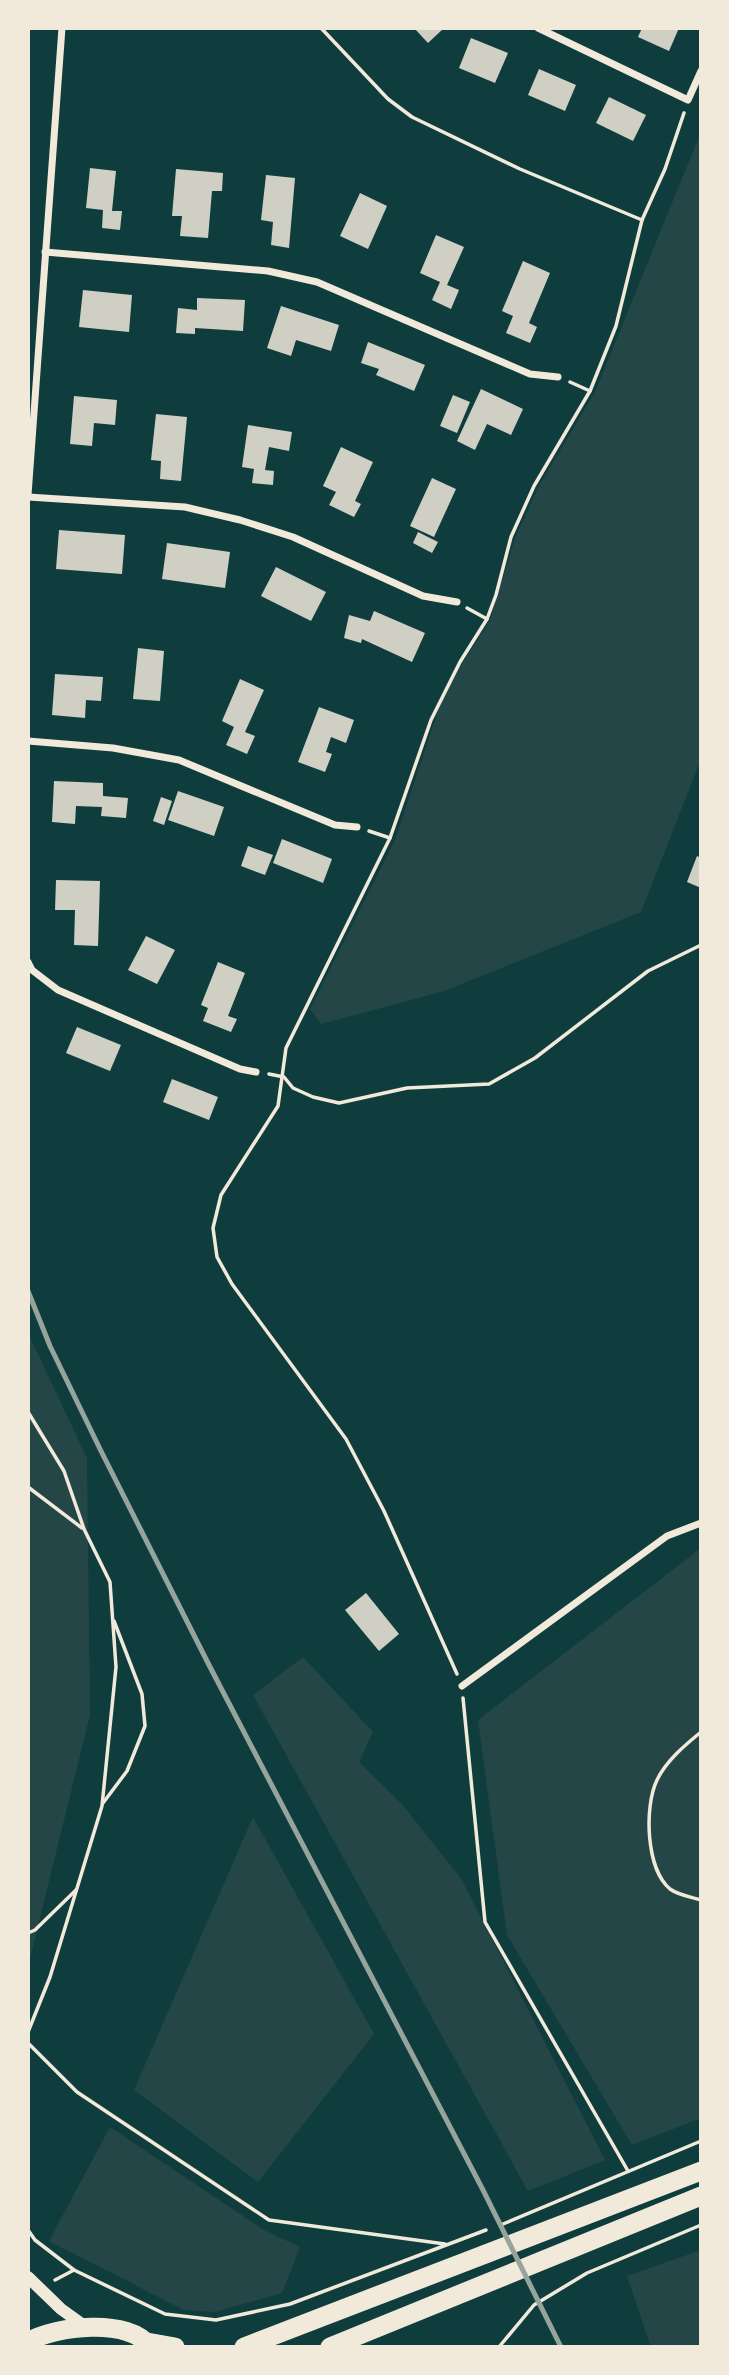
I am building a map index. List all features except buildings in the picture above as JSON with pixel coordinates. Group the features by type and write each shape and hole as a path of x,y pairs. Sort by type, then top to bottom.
{"highway":[{"path":"244,2347 701,2171"},
{"path":"330,2347 701,2196"},
{"path":"28,2342 60,2330 86,2328 119,2330 149,2345 175,2347"}],"street":[{"path":"62,28 28,496 185,508 240,520 293,537 423,596 457,602"},
{"path":"538,28 688,100 701,71"},
{"path":"45,252 268,271 304,279 365,301 530,374 558,377"},
{"path":"28,741 113,748 180,760 335,825 357,827"},
{"path":"30,966 58,990 240,1069 256,1072"},
{"path":"462,1686 667,1536 701,1523"},
{"path":"28,2277 61,2309 86,2328"}],"path":[{"path":"321,28 388,99 412,117 520,169 642,220"},
{"path":"628,2171 485,1922 462,1686 384,1511 346,1438 251,1313 217,1257 213,1228 220,1195 278,1106 286,1048 390,838 431,720 460,662 486,619 496,595 511,537 534,486 590,391 616,326 642,220 665,169 688,100"},
{"path":"558,377 590,391"},
{"path":"457,602 486,619"},
{"path":"357,827 390,838"},
{"path":"256,1072 284,1077 293,1088 313,1097 339,1103 407,1088 489,1084 535,1058 648,971 701,945"},
{"path":"28,1412 64,1471 84,1529 110,1582 116,1667 102,1806 50,1977 28,2032"},
{"path":"28,1487 84,1529"},
{"path":"102,1806 127,1772 145,1726 142,1694 112,1616"},
{"path":"701,1732 680,1748 657,1780 648,1815 652,1853 663,1882 674,1892 701,1900"},
{"path":"28,1933 35,1930 77,1889"},
{"path":"28,2043 77,2092 269,2220 447,2245"},
{"path":"28,2230 35,2240 74,2270 165,2314 216,2320 289,2304 498,2226 701,2141"},
{"path":"499,2347 534,2305 555,2292 587,2273 701,2225"},
{"path":"39,2288 74,2270"}],"shaded area":[{"path":"701,132 701,759 641,912 444,991 321,1024 310,1009 395,840 439,708 460,667 490,620 515,538 540,484 595,392"},
{"path":"28,1333 87,1458 90,1715 28,1966"},
{"path":"701,1548 701,2118 632,2145 507,1935 478,1720"},
{"path":"303,1657 373,1732 359,1762 402,1804 462,1880 605,2160 528,2191 253,1695"},
{"path":"253,1817 374,2034 258,2182 134,2090"},
{"path":"110,2127 264,2230 300,2247 282,2293 215,2312 184,2310 49,2241"},
{"path":"701,2250 701,2347 651,2347 627,2276"}],"railway":[{"path":"28,1291 50,1346 209,1665 483,2190 561,2347"}]}
